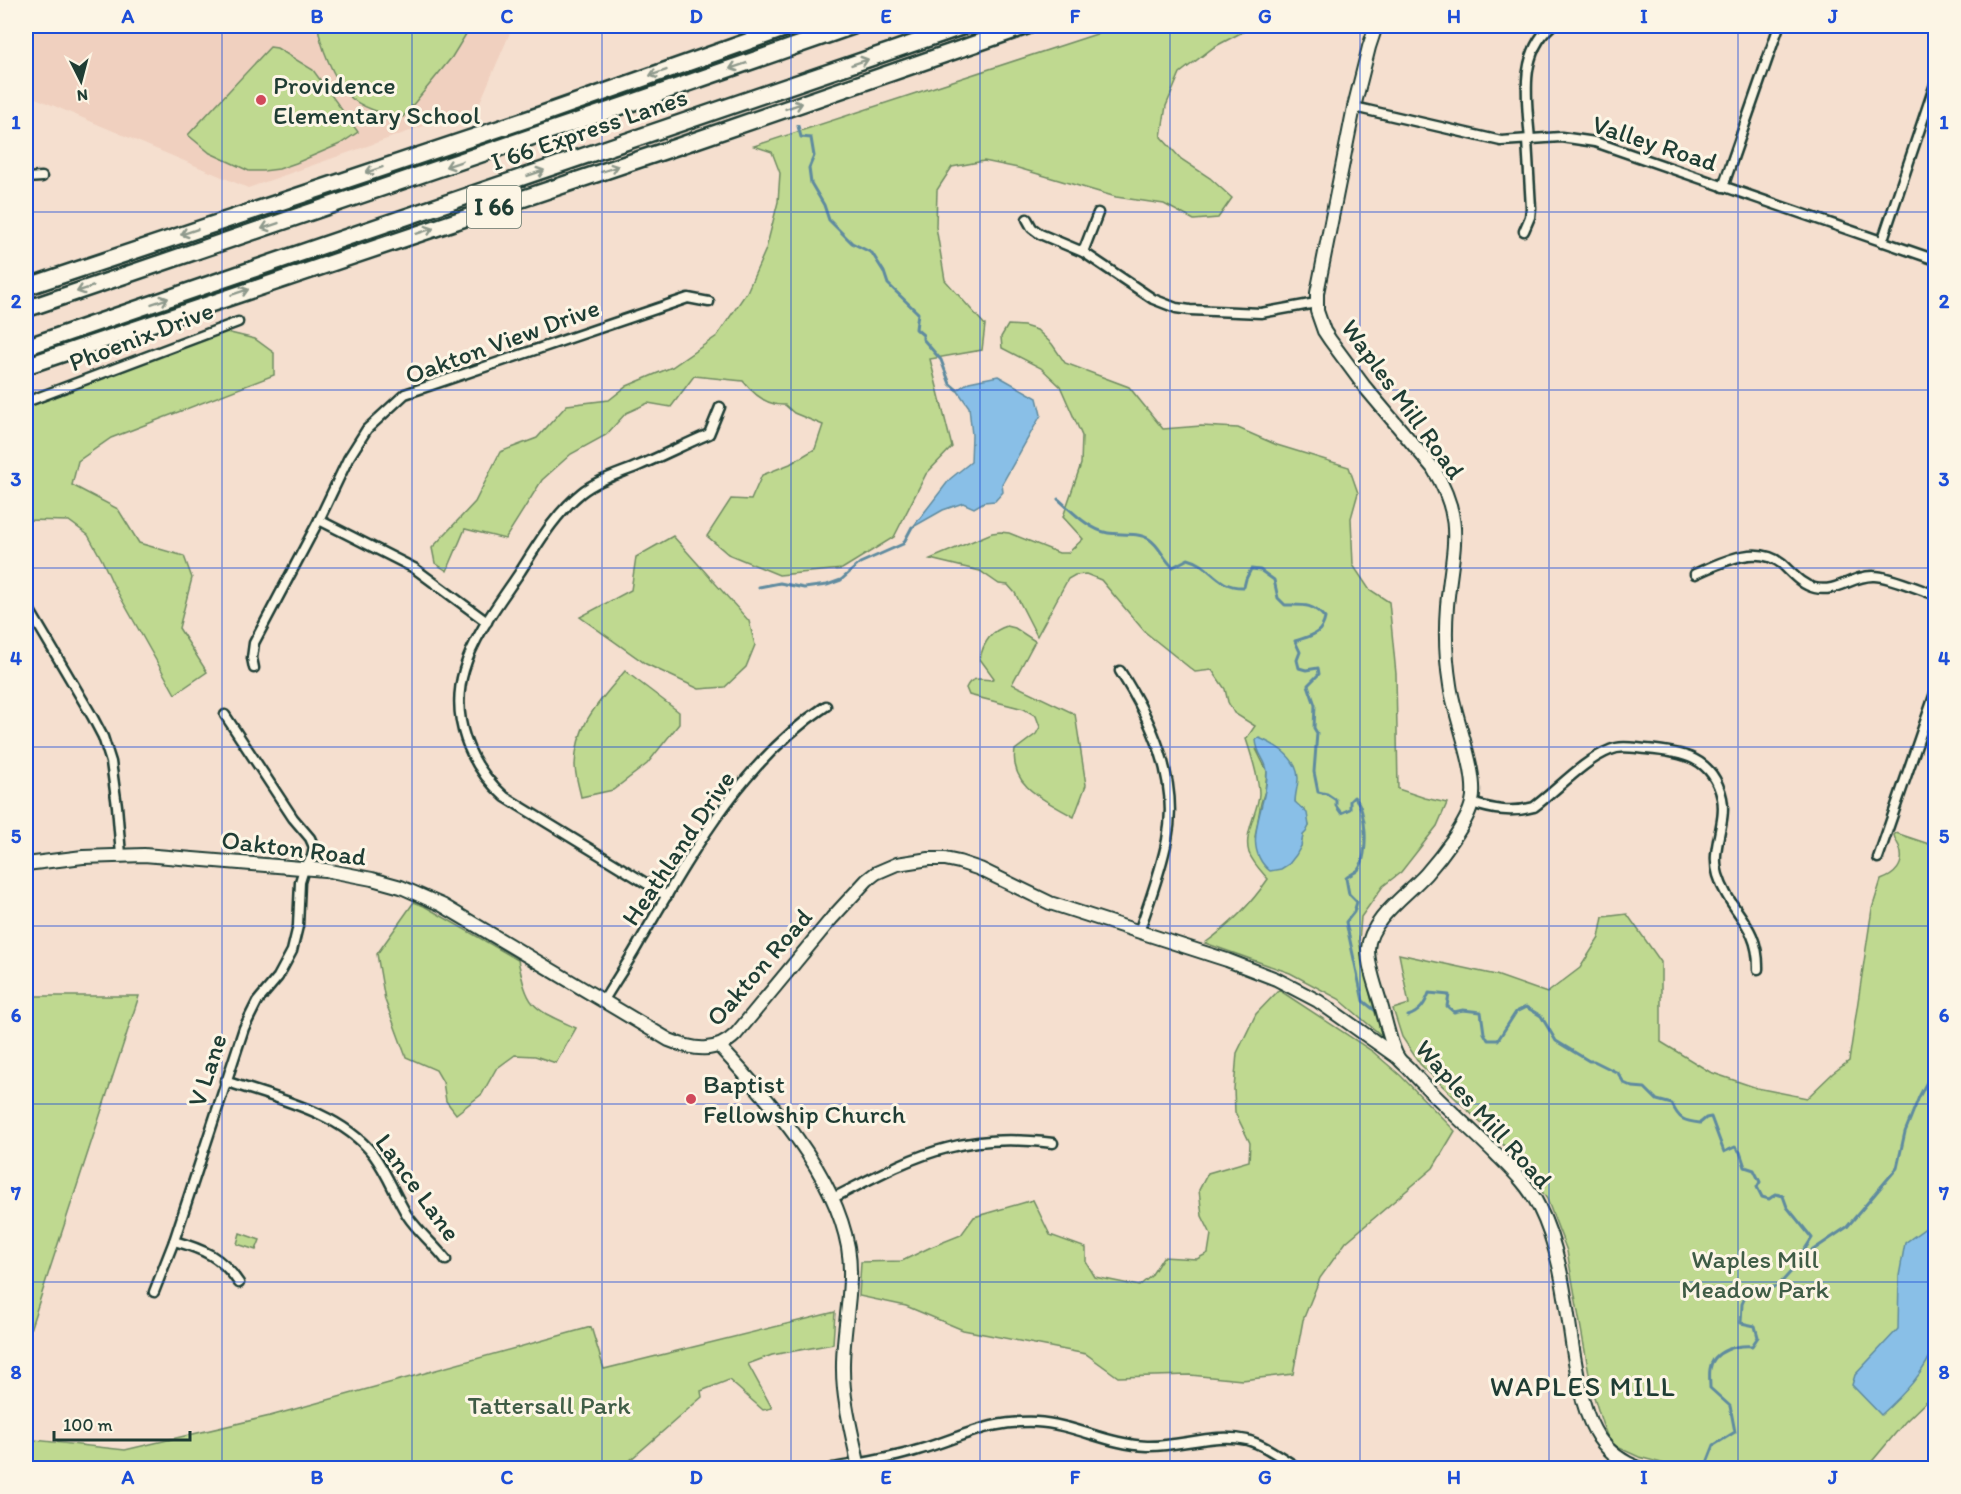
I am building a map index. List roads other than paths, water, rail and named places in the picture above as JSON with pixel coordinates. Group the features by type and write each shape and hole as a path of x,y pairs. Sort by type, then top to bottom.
{"highway":[{"path":"26,287 531,117 792,26"},
{"name":"I 66 Express Lanes","path":"26,309 853,26"},
{"name":"I 66 Express Lanes","path":"26,347 964,26"},
{"name":"I 66","path":"26,366 679,146 1026,26"}],"street":[{"name":"Waples Mill Road","path":"1376,26 1354,106 1316,303 1319,320 1330,340 1364,386 1433,468 1451,504 1455,542 1447,609 1450,686 1471,773 1472,803 1450,844 1426,874 1385,915 1371,938 1368,949 1371,971 1397,1057 1515,1173 1538,1204 1548,1226 1559,1267 1586,1411 1608,1449 1623,1461 1639,1468"},
{"path":"1524,231 1531,208 1526,88 1528,66 1537,43 1551,26"},
{"path":"1723,187 1779,26"},
{"path":"1882,242 1935,81"},
{"name":"Valley Road","path":"1354,106 1501,141 1570,138 1595,142 1935,260"},
{"path":"26,178 42,177"},
{"path":"1083,252 1098,213"},
{"path":"1027,219 1032,228 1040,234 1083,252 1153,299 1176,308 1261,313 1316,303"},
{"name":"Oakton View Drive","path":"254,668 252,658 254,643 319,520 348,459 367,429 405,394 688,298 709,302"},
{"name":"Phoenix Drive","path":"26,402 238,322"},
{"path":"667,896 505,797 491,784 478,768 463,735 460,689 464,668 487,622 555,519 583,491 709,434 720,407"},
{"path":"319,520 414,568 487,622"},
{"path":"1695,574 1739,556 1759,555 1779,562 1803,583 1815,588 1830,589 1874,576 1935,595"},
{"path":"26,604 103,737 114,779 121,855"},
{"path":"1120,672 1151,726 1160,747 1170,807 1166,849 1139,932"},
{"path":"1878,858 1935,690"},
{"name":"Heathland Drive","path":"604,1000 727,802 803,721 826,706"},
{"name":"V Lane","path":"154,1292 174,1241 244,1028 257,1002 278,977 292,951 298,926 300,882 304,869 312,857 314,847 225,715"},
{"path":"1472,803 1489,809 1505,811 1534,807 1593,760 1612,748 1663,750 1686,754 1699,761 1715,779 1723,801 1724,813 1717,846 1718,874 1756,943 1758,969"},
{"name":"Oakton Road","path":"26,864 71,858 144,855 325,870 372,879 423,896 442,905 669,1040 682,1046 699,1048 727,1043 857,889 876,873 897,864 929,858 959,862 980,869 1050,903 1247,967 1290,985 1327,1007 1397,1057"},
{"path":"719,1046 799,1142 833,1198 841,1216 848,1249 849,1277 843,1371 858,1466"},
{"name":"Lance Lane","path":"225,1082 314,1111 350,1134 371,1152 384,1170 407,1215 446,1260"},
{"path":"833,1198 906,1163 948,1148 985,1143 1035,1141 1053,1143"},
{"path":"174,1241 198,1247 218,1259 239,1283"},
{"path":"833,1468 858,1466 916,1451 983,1427 1036,1422 1069,1427 1124,1443 1144,1446 1227,1438 1247,1440 1266,1448 1298,1468"}],"water":[{"path":"998,376 1037,398 1041,415 1002,484 1003,492 995,501 984,502 974,508 963,503 943,510 913,527 950,479 971,462 972,435 969,407 957,390 969,382"},
{"path":"1259,738 1279,748 1294,764 1298,778 1295,802 1307,813 1309,826 1303,835 1301,846 1289,864 1281,869 1270,871 1261,861 1256,849 1257,824 1267,771 1257,745 1256,740"},
{"path":"1935,1219 1935,1343 1920,1373 1881,1415 1852,1385 1855,1375 1898,1329 1899,1276 1905,1243"}],"waterway":[{"path":"798,126 801,137 811,138 814,156 809,168 811,183 824,205 829,220 852,243 872,253 884,272 888,284 918,313 916,329 941,360 950,384 957,390"},
{"path":"1058,499 1094,528 1113,534 1140,535 1149,539 1173,567 1188,559 1203,566 1226,584 1244,587 1251,569 1260,570 1274,580 1278,598 1285,605 1311,607 1325,618 1318,631 1295,641 1300,652 1297,660 1299,668 1306,670 1318,668 1319,674 1308,685 1315,705 1314,728 1317,733 1314,772 1318,792 1327,794 1336,800 1336,806 1341,813 1350,809 1350,801 1354,797 1362,811 1365,832 1364,854 1358,870 1346,878 1349,894 1357,902 1354,912 1346,922 1363,1001 1377,1012"},
{"path":"759,587 780,583 804,588 827,585 841,580 860,563 903,544 912,527"},
{"path":"1408,1016 1422,1007 1429,993 1449,995 1447,1006 1454,1012 1463,1010 1481,1012 1484,1033 1488,1040 1498,1040 1516,1012 1526,1007 1541,1016 1556,1041 1589,1061 1594,1061 1618,1073 1624,1083 1633,1087 1645,1088 1657,1100 1672,1104 1683,1119 1700,1123 1711,1117 1724,1152 1735,1147 1740,1152 1745,1167 1754,1170 1760,1182 1757,1187 1762,1197 1769,1199 1776,1194 1783,1196 1787,1207 1812,1238 1805,1249 1792,1259 1796,1266"},
{"path":"1705,1468 1714,1445 1735,1432 1730,1406 1710,1388 1712,1363 1726,1350 1740,1346 1752,1346 1758,1337 1755,1326 1741,1323 1742,1304 1747,1293 1778,1286 1807,1254 1847,1227 1897,1168 1905,1132 1919,1097 1936,1065"}],"place":[{"name":"Providence Elementary School","path":"261,100"},
{"name":"Baptist Fellowship Church","path":"691,1099"}],"district":[{"name":"WAPLES MILL","path":"1583,1386"}],"park label":[{"name":"Waples Mill Meadow Park","path":"1755,1274"},
{"name":"Tattersall Park","path":"549,1405"}]}
